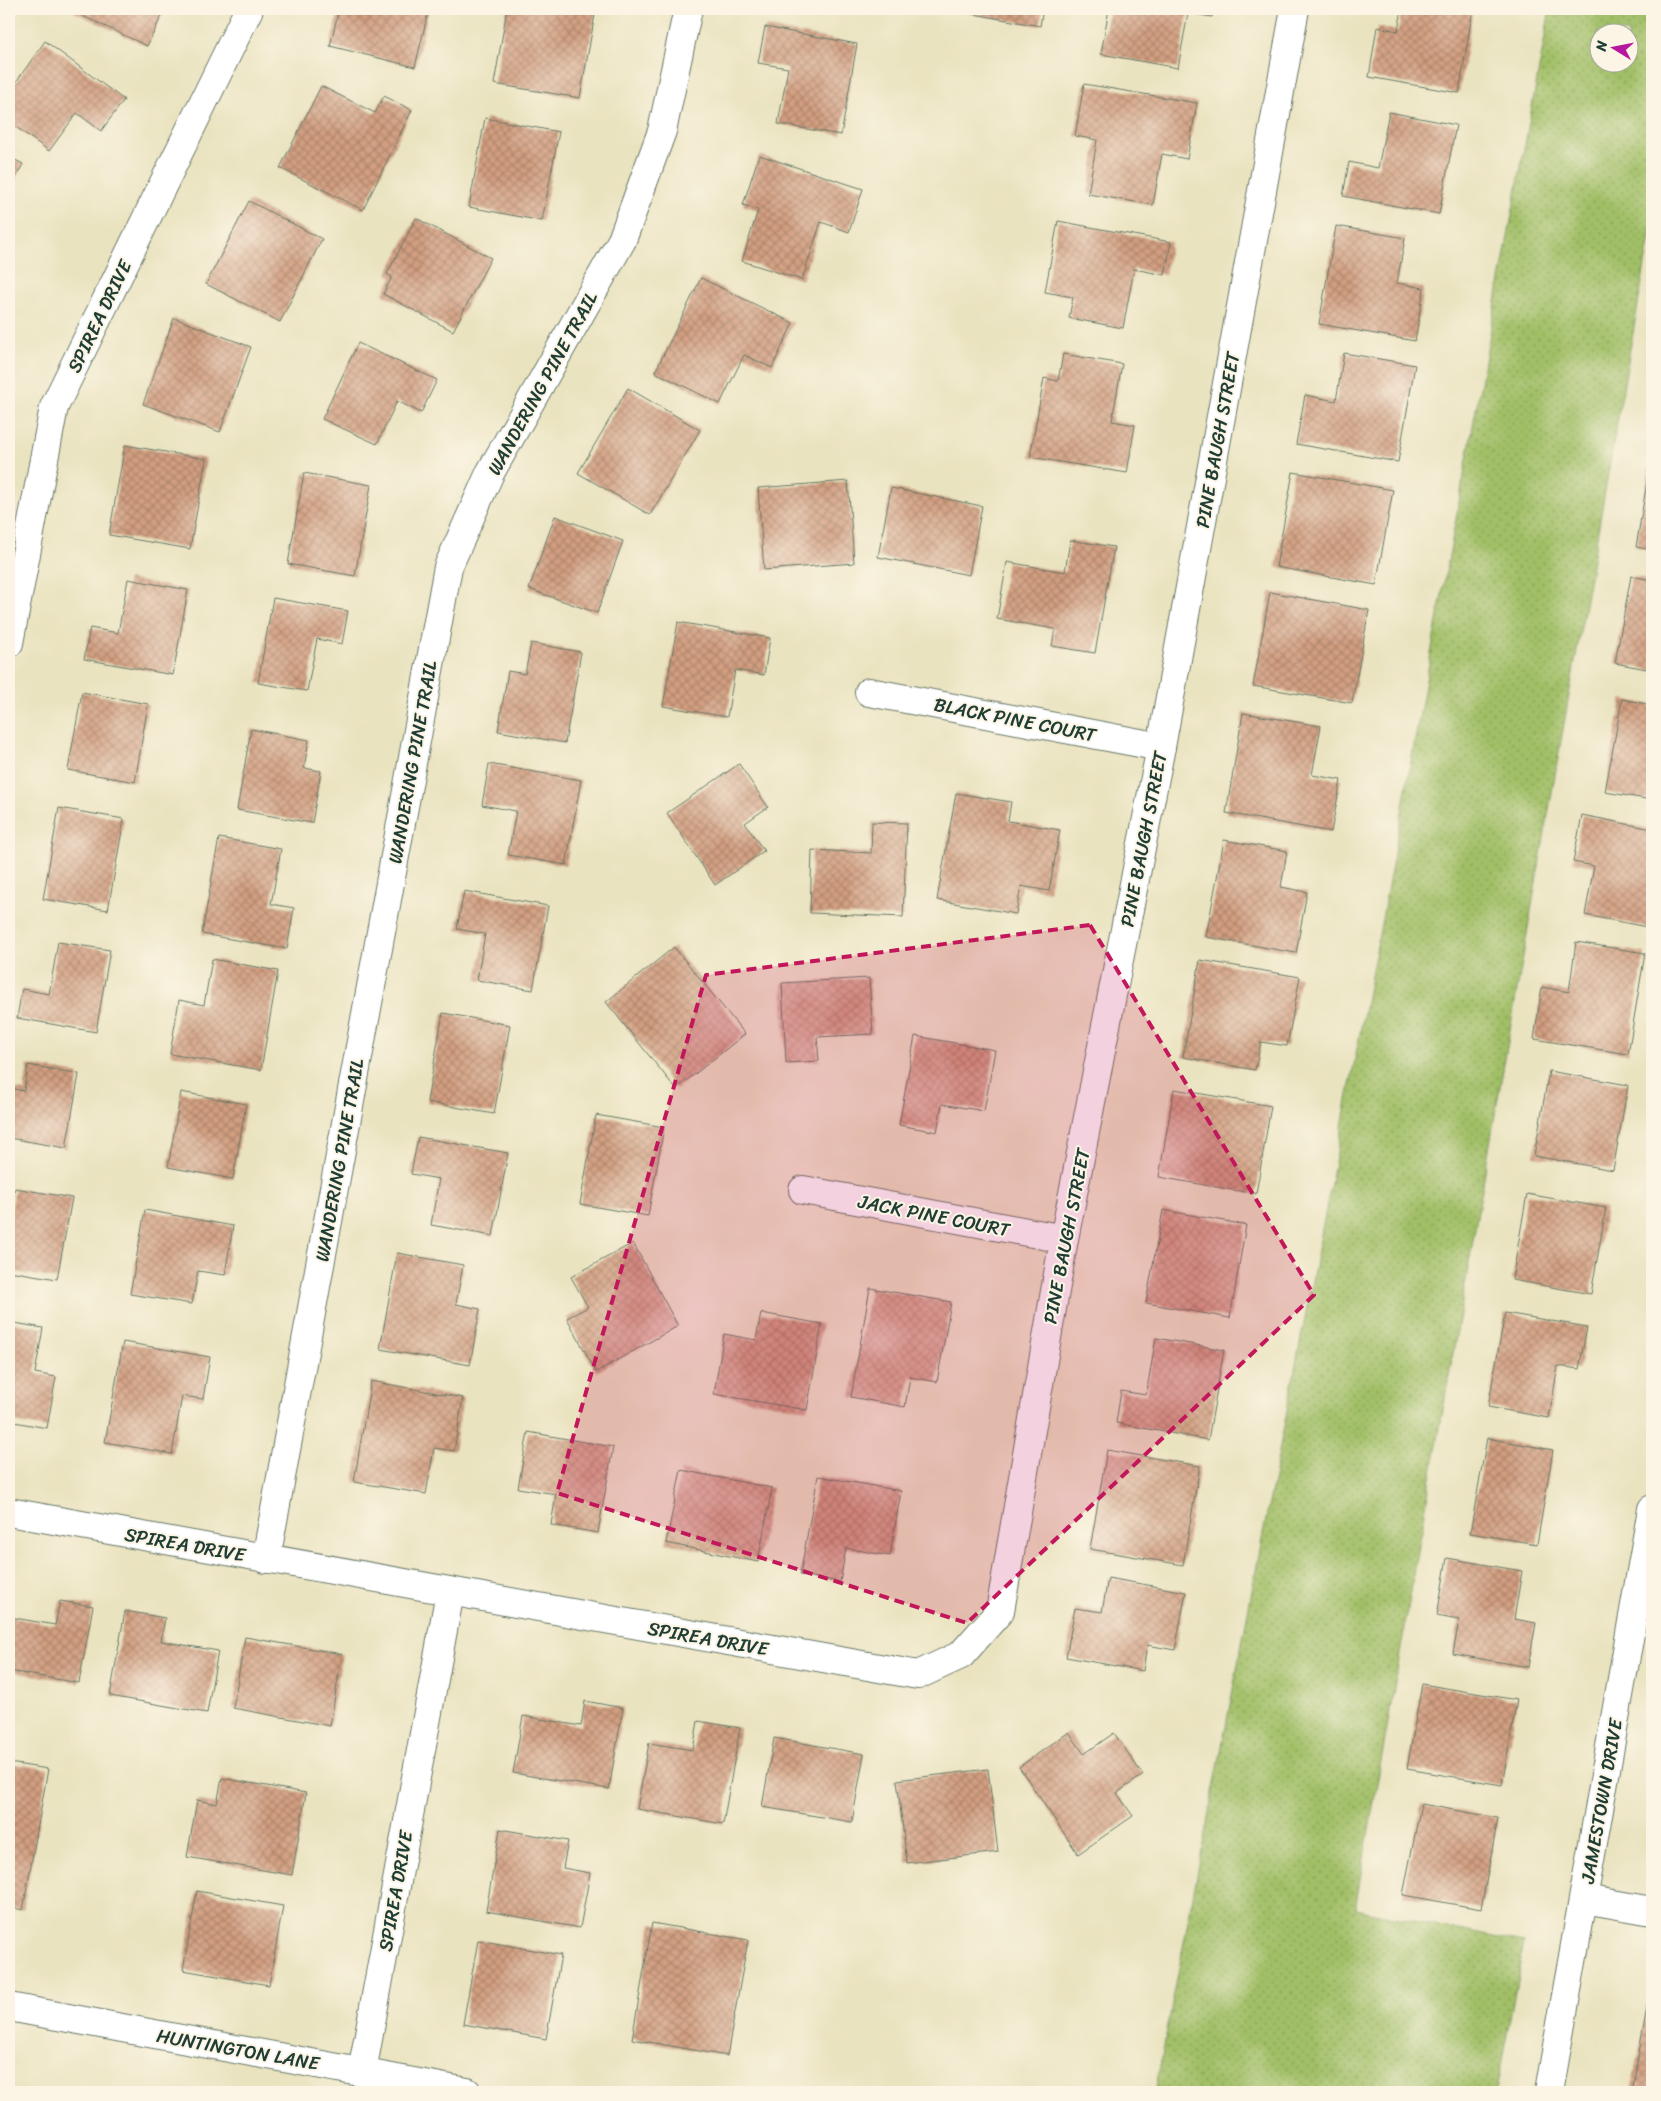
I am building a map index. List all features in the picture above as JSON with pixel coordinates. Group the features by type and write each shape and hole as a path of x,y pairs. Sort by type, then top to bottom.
{"street":[{"name":"SPIREA DRIVE","path":"9,643 54,407 250,9"},
{"name":"WANDERING PINE TRAIL","path":"266,1559 448,568 490,473 622,240 662,131 688,9"},
{"name":"PINE BAUGH STREET","path":"961,1654 1000,1611 1064,1239 1161,747 1295,9"},
{"name":"BLACK PINE COURT","path":"869,692 1161,747"},
{"name":"JACK PINE COURT","path":"803,1190 1064,1239"},
{"name":"JAMESTOWN DRIVE","path":"1549,2092 1652,1509"},
{"name":"SPIREA DRIVE","path":"9,1512 918,1675 961,1654"},
{"name":"SPIREA DRIVE","path":"362,2072 450,1592"},
{"path":"1584,1899 1652,1911"},
{"name":"HUNTINGTON LANE","path":"9,2007 468,2092"}],"highlighted area":[{"path":"1090,925 1314,1295 967,1623 557,1493 706,975"}],"green space":[{"path":"1550,9 1652,9 1652,225 1355,1909 1524,1943 1496,2092 1155,2092 1379,935"}],"building":[{"path":"68,9 165,9 147,46"},
{"path":"339,9 429,9 415,67 330,46"},
{"path":"507,9 596,9 580,98 494,84"},
{"path":"946,9 1043,9 1040,26"},
{"path":"1109,9 1213,9 1212,17 1188,13 1178,68 1101,54"},
{"path":"1402,9 1473,9 1459,93 1369,77 1377,27 1398,31"},
{"path":"765,27 857,44 841,135 778,124 788,68 758,63"},
{"path":"45,41 124,100 101,131 77,113 49,151 9,122 9,92"},
{"path":"1084,84 1197,103 1187,159 1162,154 1153,205 1088,194 1097,140 1075,136"},
{"path":"321,86 375,113 384,96 412,110 363,210 280,168"},
{"path":"1389,112 1456,125 1439,214 1343,196 1349,162 1378,168"},
{"path":"485,118 559,132 542,221 469,207"},
{"path":"759,155 863,189 849,232 821,222 802,280 742,261 758,210 743,205"},
{"path":"9,157 23,164 9,191"},
{"path":"249,201 322,239 280,322 206,284"},
{"path":"416,218 491,258 453,331 383,294 392,277 387,274"},
{"path":"1058,221 1171,242 1165,275 1134,269 1123,328 1069,318 1073,297 1045,292"},
{"path":"1336,226 1405,238 1397,283 1424,288 1415,341 1319,324"},
{"path":"701,278 793,323 772,368 744,355 720,404 655,372"},
{"path":"174,318 251,347 220,432 143,404"},
{"path":"358,343 437,380 421,413 397,401 377,444 322,419"},
{"path":"1344,353 1415,365 1398,462 1296,444 1305,395 1336,401"},
{"path":"1063,354 1122,364 1112,421 1135,425 1127,473 1030,457 1044,378 1058,381"},
{"path":"628,388 700,430 650,515 578,473"},
{"path":"125,445 206,459 190,549 109,535"},
{"path":"1652,458 1652,550 1636,547"},
{"path":"1293,472 1393,490 1376,585 1276,567"},
{"path":"304,473 371,485 355,576 288,564"},
{"path":"848,481 854,563 764,570 758,488"},
{"path":"891,488 982,506 969,575 878,557"},
{"path":"555,516 623,541 597,613 529,589"},
{"path":"1070,540 1114,547 1095,653 1052,646 1055,629 997,619 1007,562 1065,572"},
{"path":"1631,576 1652,580 1652,670 1615,663"},
{"path":"128,579 188,590 173,675 84,659 90,628 118,633"},
{"path":"1270,592 1369,610 1352,703 1253,686"},
{"path":"273,598 348,611 342,644 317,639 307,691 258,683"},
{"path":"678,622 770,638 764,675 735,670 727,717 663,706"},
{"path":"531,643 581,652 565,743 498,731 508,671 525,674"},
{"path":"82,692 148,704 135,782 68,770"},
{"path":"1622,699 1652,705 1652,800 1605,792"},
{"path":"1243,713 1321,726 1312,775 1341,780 1331,832 1226,813"},
{"path":"251,729 309,740 304,768 321,771 312,823 237,810"},
{"path":"489,764 581,780 566,865 508,855 516,811 482,805"},
{"path":"739,764 768,807 745,823 764,851 715,885 667,813"},
{"path":"956,793 1011,802 1008,821 1060,830 1049,891 1021,886 1016,914 937,900"},
{"path":"59,808 124,819 108,910 43,899"},
{"path":"1582,815 1652,829 1652,928 1585,915 1594,866 1573,862"},
{"path":"872,822 907,823 903,917 810,913 812,850 871,853"},
{"path":"219,838 281,849 271,904 294,908 287,949 202,934"},
{"path":"1224,840 1287,851 1281,887 1307,892 1296,953 1206,937"},
{"path":"464,891 548,906 533,990 477,980 485,934 457,929"},
{"path":"58,942 110,950 96,1032 17,1018 22,989 49,994"},
{"path":"1576,942 1645,953 1628,1054 1534,1039 1542,987 1569,992"},
{"path":"674,947 745,1034 676,1089 606,1002"},
{"path":"212,959 278,971 261,1070 170,1054 179,1000 204,1005"},
{"path":"1200,960 1300,977 1287,1046 1261,1042 1255,1070 1183,1057"},
{"path":"869,978 873,1034 817,1037 819,1061 786,1063 782,983"},
{"path":"443,1013 510,1025 494,1114 427,1102"},
{"path":"915,1036 995,1050 984,1111 942,1104 937,1132 899,1125"},
{"path":"28,1065 79,1074 66,1148 9,1138 9,1088 24,1091"},
{"path":"1549,1071 1628,1085 1613,1170 1534,1156"},
{"path":"1174,1089 1271,1106 1256,1194 1159,1177"},
{"path":"181,1092 246,1104 233,1179 168,1167"},
{"path":"596,1115 664,1127 648,1216 580,1204"},
{"path":"418,1137 508,1153 493,1236 431,1225 439,1179 411,1174"},
{"path":"15,1188 72,1198 57,1279 9,1271 9,1223"},
{"path":"1527,1194 1606,1208 1591,1294 1512,1280"},
{"path":"145,1210 233,1226 225,1275 198,1271 192,1304 130,1294"},
{"path":"1163,1210 1246,1225 1230,1318 1146,1303"},
{"path":"633,1243 678,1326 596,1372 567,1318 588,1307 571,1277"},
{"path":"397,1253 463,1265 456,1304 480,1309 470,1365 380,1349"},
{"path":"870,1288 951,1302 937,1382 910,1377 905,1407 851,1397"},
{"path":"761,1313 822,1324 807,1410 714,1394 724,1334 756,1340"},
{"path":"1505,1313 1587,1327 1579,1369 1558,1366 1549,1418 1488,1407"},
{"path":"9,1322 43,1328 35,1373 56,1377 47,1428 9,1421"},
{"path":"1156,1338 1224,1350 1208,1440 1116,1423 1121,1391 1146,1395"},
{"path":"123,1342 210,1357 203,1399 182,1396 172,1454 105,1442"},
{"path":"371,1381 463,1398 454,1451 434,1448 426,1494 354,1482"},
{"path":"528,1432 613,1447 598,1533 551,1525 556,1494 518,1488"},
{"path":"1487,1438 1553,1450 1537,1544 1470,1533"},
{"path":"1107,1450 1200,1466 1183,1565 1090,1549"},
{"path":"681,1470 772,1488 758,1562 666,1543"},
{"path":"818,1476 901,1491 890,1556 846,1548 840,1582 800,1575"},
{"path":"1447,1558 1522,1571 1514,1619 1536,1623 1528,1667 1453,1654 1459,1620 1437,1616"},
{"path":"1108,1578 1186,1592 1175,1650 1147,1645 1143,1671 1066,1657 1075,1608 1102,1612"},
{"path":"60,1601 93,1606 79,1683 9,1671 9,1617 55,1625"},
{"path":"125,1611 165,1618 161,1641 218,1651 207,1713 110,1696"},
{"path":"245,1637 342,1654 330,1726 233,1708"},
{"path":"1422,1684 1517,1700 1502,1785 1407,1769"},
{"path":"585,1701 623,1708 609,1789 513,1773 523,1716 581,1726"},
{"path":"698,1721 740,1728 723,1824 637,1809 649,1743 693,1750"},
{"path":"1069,1732 1084,1754 1114,1733 1143,1775 1117,1793 1133,1816 1078,1854 1019,1767"},
{"path":"774,1738 864,1754 852,1822 762,1807"},
{"path":"9,1763 48,1769 23,1910 9,1907"},
{"path":"988,1769 998,1852 907,1863 897,1780"},
{"path":"222,1778 306,1793 292,1875 187,1857 197,1800 217,1804"},
{"path":"1421,1804 1498,1818 1481,1909 1403,1895"},
{"path":"500,1829 568,1841 563,1868 590,1873 580,1928 486,1911"},
{"path":"197,1891 283,1906 269,1985 183,1970"},
{"path":"652,1923 748,1940 727,2056 632,2039"},
{"path":"478,1940 561,1955 546,2039 463,2024"},
{"path":"1648,2002 1652,2003 1652,2092 1632,2092"}]}
